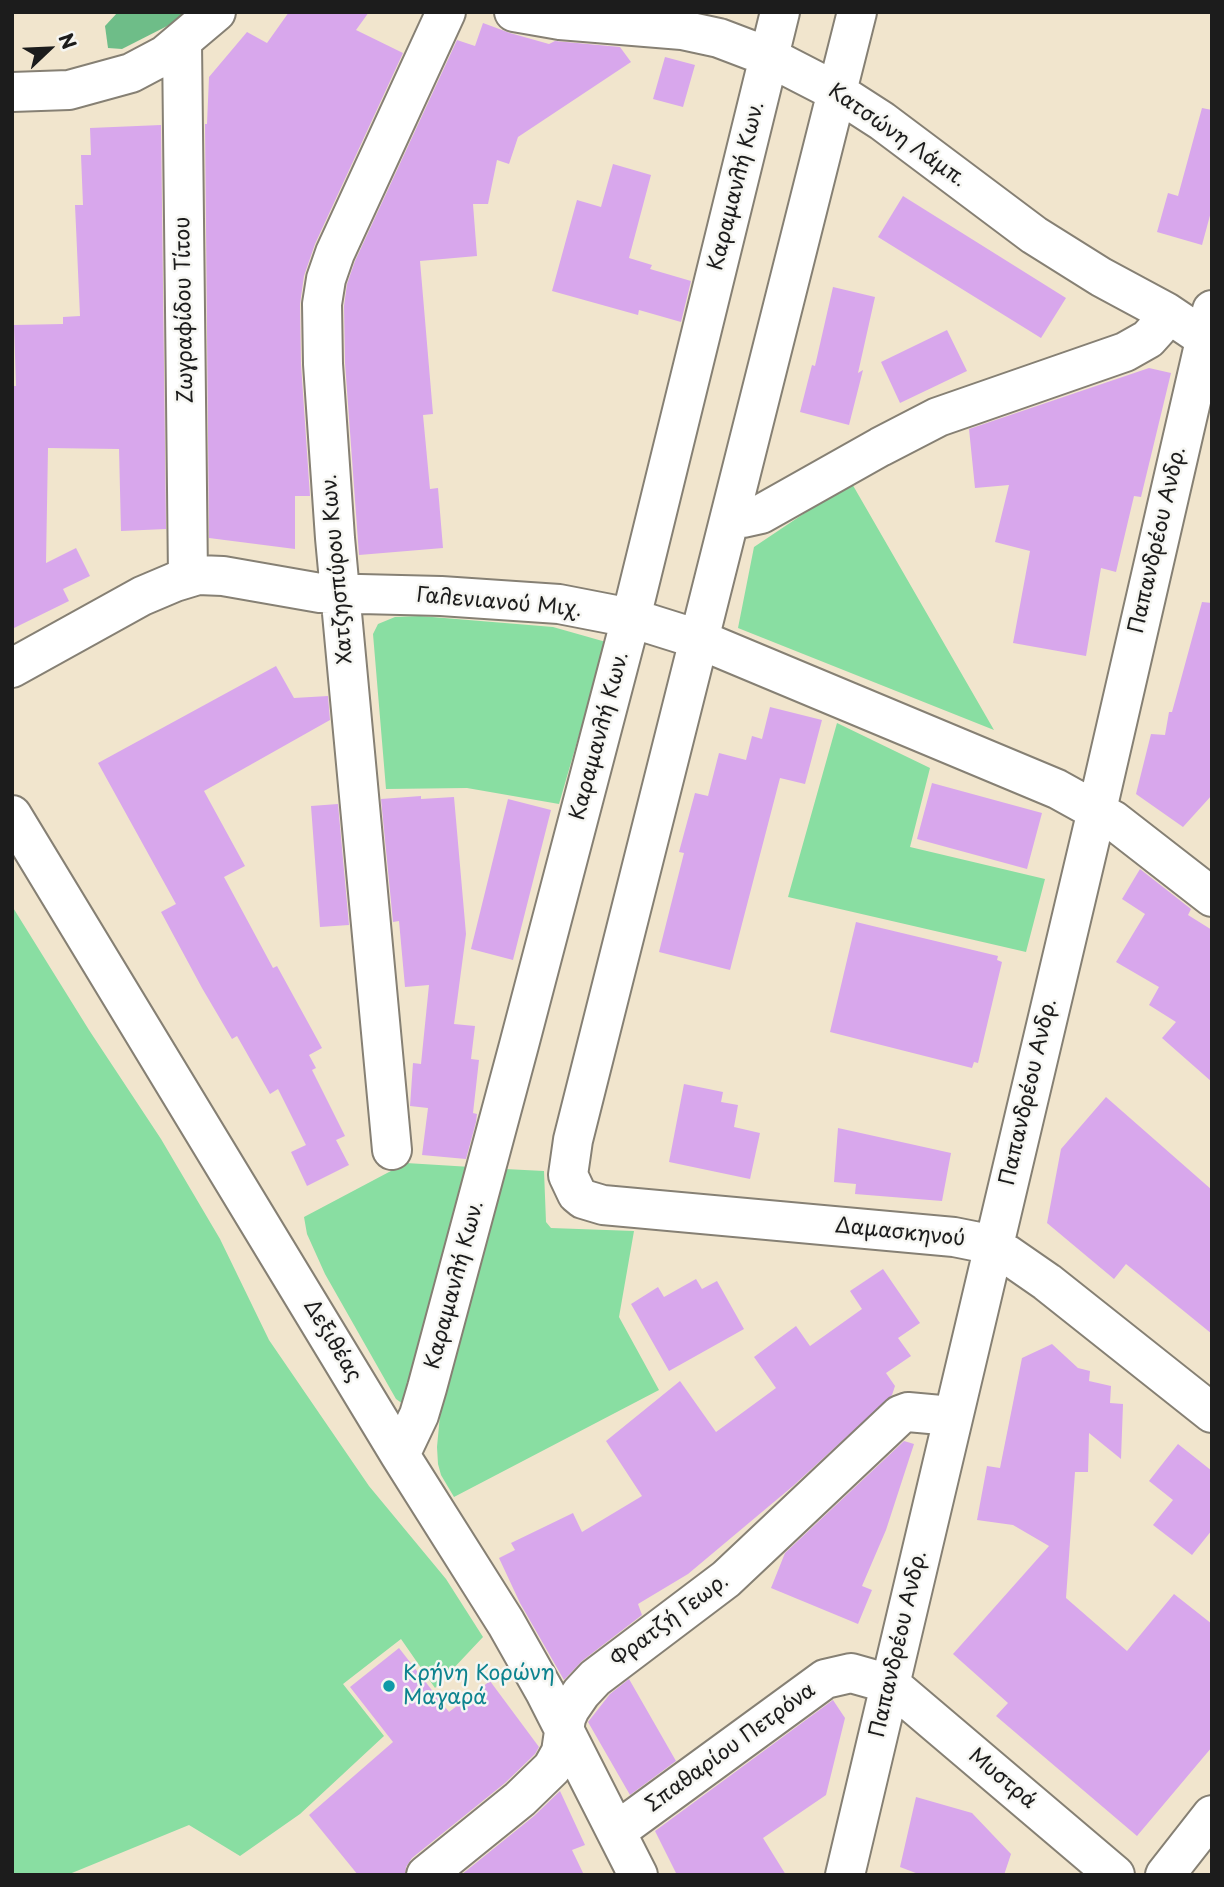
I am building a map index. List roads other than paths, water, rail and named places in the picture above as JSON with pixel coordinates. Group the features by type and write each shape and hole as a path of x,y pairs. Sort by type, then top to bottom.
{"street":[{"path":"12,92 69,90 113,79 146,66 182,42 216,12"},
{"name":"Χατζησπύρου Κων.","path":"392,1150 327,429 323,364 323,292 345,230 446,12"},
{"name":"Κατσώνη Λάμπ.","path":"514,12 560,20 682,30 719,38 769,57 836,92 882,121 1034,235 1101,277 1210,332"},
{"name":"Καραμανλή Κων.","path":"400,1455 419,1415 427,1388 631,618 780,12"},
{"path":"698,639 857,12"},
{"name":"Ζωγραφίδου Τίτου","path":"182,42 188,577"},
{"path":"731,514 743,518 761,514 938,417 1132,349 1148,339 1166,312"},
{"name":"Παπανδρέου Ανδρ.","path":"845,1875 1210,332"},
{"name":"Γαλενιανού Μιχ.","path":"12,668 142,596 188,577 223,576 286,588 341,594 559,604 631,618 698,639 1057,789 1097,810 1135,836 1212,897"},
{"name":"Δαμασκηνού","path":"698,639 573,1140 568,1175 577,1194 583,1199 603,1205 954,1237 979,1242 1008,1255 1047,1282 1212,1413"},
{"name":"Δεξιθέας","path":"12,815 400,1455 506,1623 564,1729 638,1875"},
{"name":"Φρατζή Γεωρ.","path":"426,1875 547,1774 559,1757 564,1729 573,1704 595,1678 726,1579 900,1415 908,1412 952,1416"},
{"name":"Σπαθαρίου Πετρόνα","path":"617,1831 825,1679 851,1673 890,1684"},
{"name":"Μυστρά","path":"890,1684 1115,1875"},
{"path":"1166,1875 1212,1815"}],"place":[{"name":"Κρήνη Κορώνη Μαγαρά","path":"389,1686"}]}
